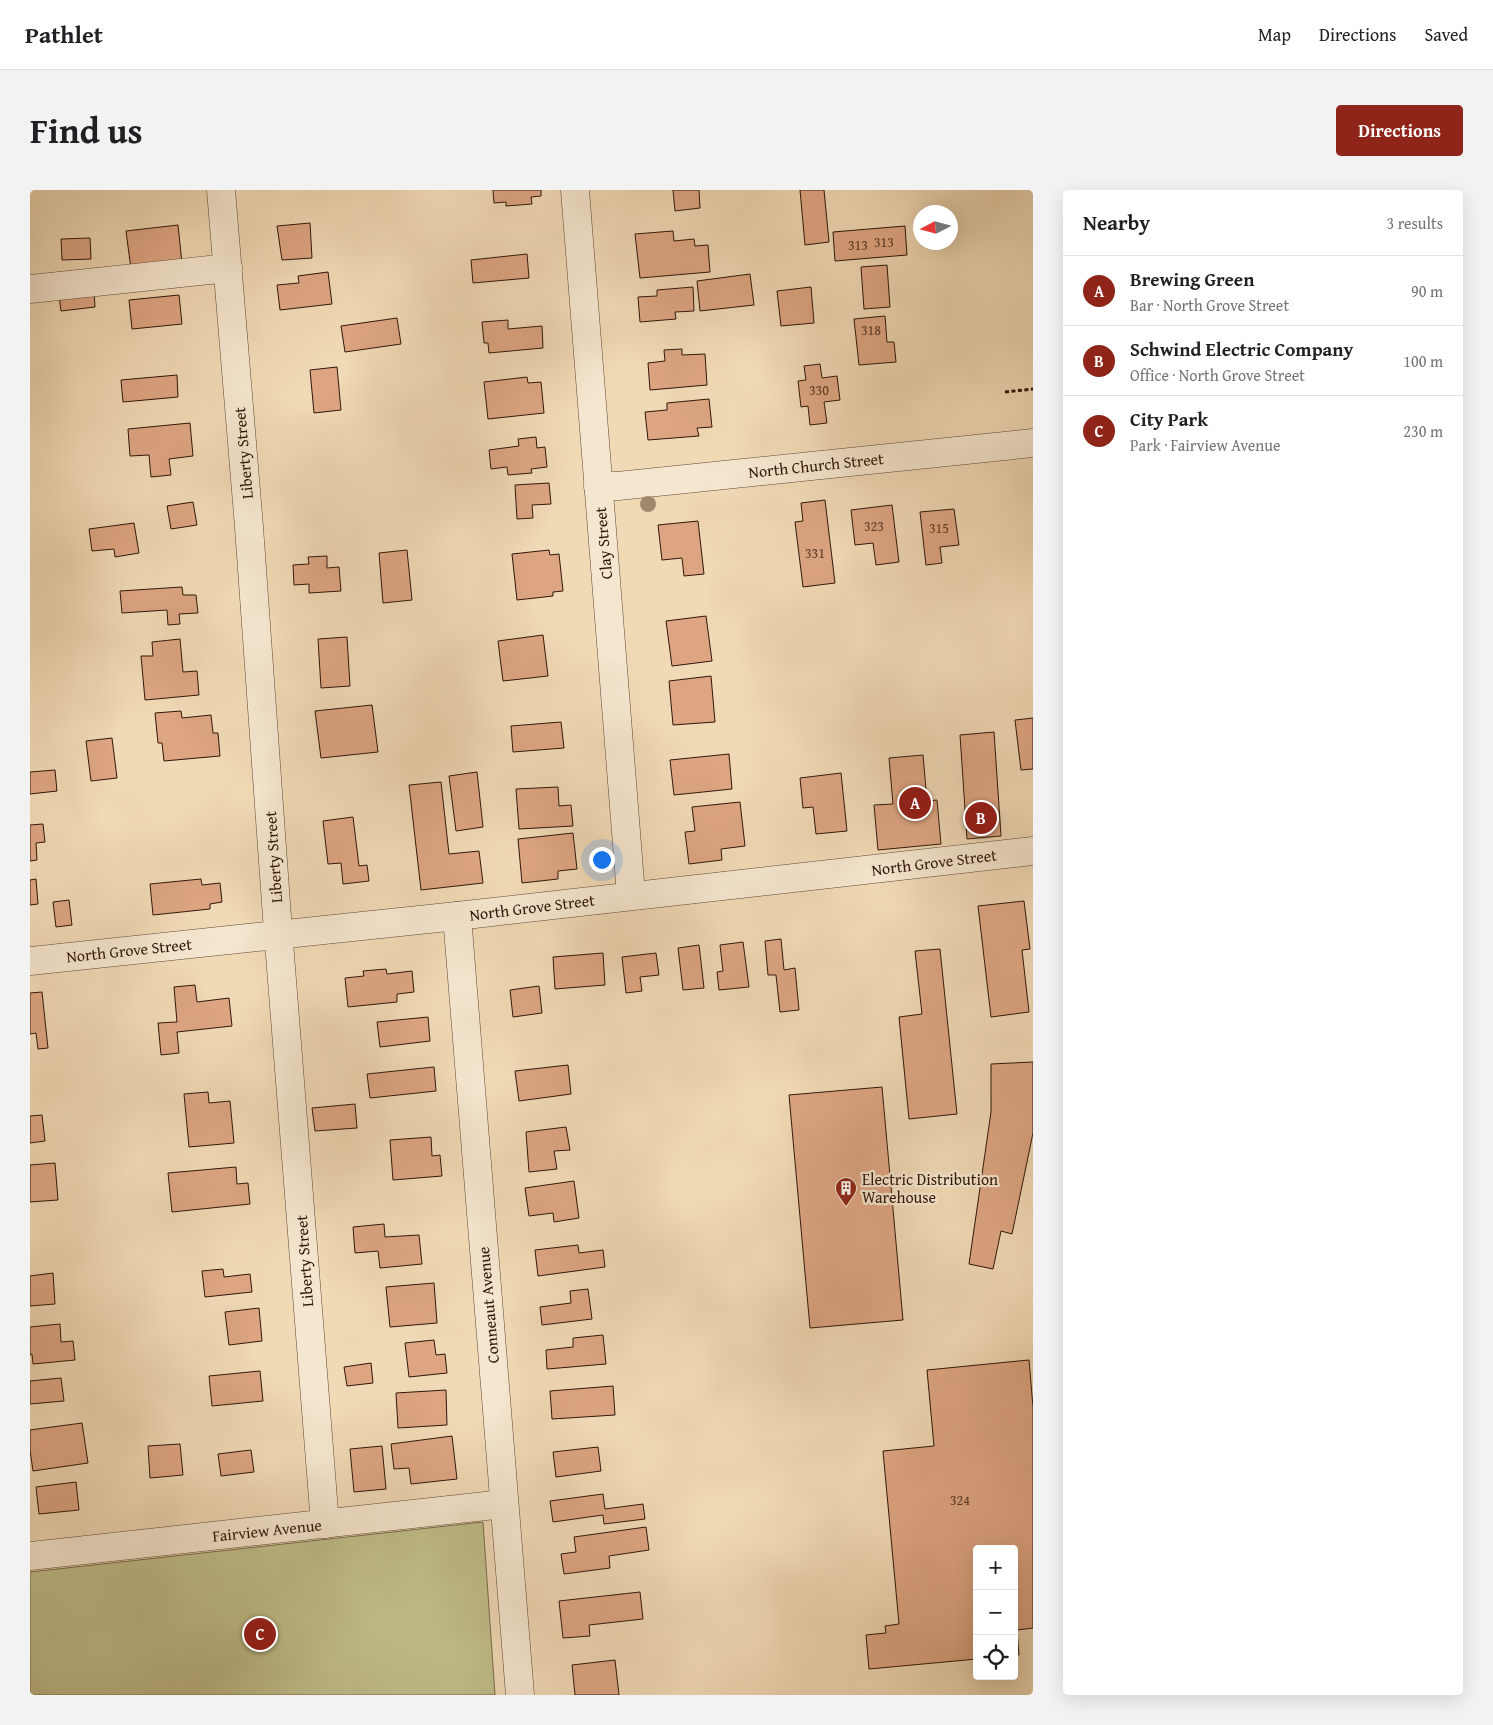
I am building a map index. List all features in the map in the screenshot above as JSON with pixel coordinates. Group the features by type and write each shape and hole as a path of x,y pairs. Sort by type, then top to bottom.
{"street":[{"name":"Liberty Street","path":"220,190 249,526 325,1524"},
{"name":"Clay Street","path":"575,190 631,895"},
{"path":"30,289 228,268"},
{"name":"North Church Street","path":"598,486 618,486 1033,444"},
{"name":"North Grove Street","path":"30,961 457,916 1033,851"},
{"name":"Conneaut Avenue","path":"457,916 520,1695"},
{"name":"Fairview Avenue","path":"30,1556 504,1504"}],"path":[{"path":"1005,392 1033,389"}],"shaded area":[{"path":"483,1522 495,1695 30,1695 30,1572"}],"building":[{"path":"493,190 541,190 541,196 531,197 532,204 506,206 506,202 494,203"},
{"path":"673,190 699,190 700,208 675,211"},
{"path":"800,190 824,190 829,242 805,245"},
{"path":"310,223 312,258 282,260 277,226"},
{"path":"178,225 182,263 131,269 126,231"},
{"path":"905,226 907,255 835,261 833,232"},
{"path":"673,231 674,241 694,239 695,246 708,245 710,272 640,278 635,234"},
{"path":"90,238 91,259 62,260 61,239"},
{"path":"527,254 529,278 473,283 471,260"},
{"path":"887,265 890,307 864,309 861,267"},
{"path":"328,272 332,304 280,310 277,285 299,283 298,276"},
{"path":"750,274 754,305 700,311 697,281"},
{"path":"693,287 694,311 675,312 676,319 640,322 638,297 657,296 657,290"},
{"path":"811,287 814,323 781,326 777,291"},
{"path":"94,291 95,307 61,311 59,295"},
{"path":"179,295 182,324 132,329 129,300"},
{"path":"885,316 887,342 894,342 896,362 859,365 854,319"},
{"path":"397,318 401,344 345,352 341,326"},
{"path":"508,320 508,329 542,326 543,348 489,353 488,343 484,343 482,322"},
{"path":"682,349 682,355 705,354 707,385 650,390 648,363 665,361 664,350"},
{"path":"820,364 822,378 837,376 840,400 824,402 827,423 810,425 808,406 801,407 798,381 806,380 804,366"},
{"path":"337,367 341,410 314,413 310,370"},
{"path":"177,375 178,397 123,402 121,380"},
{"path":"527,377 528,383 541,382 544,413 488,419 484,382"},
{"path":"709,399 712,427 697,428 699,436 648,440 645,412 667,410 667,403"},
{"path":"190,423 193,456 169,459 171,475 151,477 149,455 130,456 128,429"},
{"path":"536,437 537,448 545,447 547,467 531,469 532,473 508,475 507,467 491,469 489,450 519,446 518,439"},
{"path":"549,483 551,504 532,505 533,518 517,519 515,485"},
{"path":"825,500 835,583 803,587 795,522 803,521 801,503"},
{"path":"193,502 197,525 171,529 167,506"},
{"path":"892,505 899,562 876,565 873,543 855,545 851,510"},
{"path":"954,509 959,545 940,547 942,563 926,565 920,512"},
{"path":"698,521 704,574 684,576 682,558 662,560 658,525"},
{"path":"134,523 139,553 115,557 114,549 92,551 89,529"},
{"path":"407,550 412,600 383,603 379,553"},
{"path":"549,550 550,555 559,554 563,591 553,592 553,596 517,600 512,554"},
{"path":"327,556 327,568 339,567 341,591 309,593 309,584 294,585 293,565 309,564 308,557"},
{"path":"182,587 183,595 196,595 198,613 179,614 180,624 168,625 167,610 122,613 120,591"},
{"path":"706,616 712,661 672,666 666,621"},
{"path":"543,635 548,676 503,681 498,641"},
{"path":"347,637 350,686 321,688 318,639"},
{"path":"180,639 183,672 197,671 199,695 145,700 141,656 153,656 152,642"},
{"path":"711,676 715,722 673,725 669,681"},
{"path":"372,705 378,752 321,758 315,711"},
{"path":"181,711 182,718 211,715 213,733 218,733 220,756 164,761 162,743 158,743 155,713"},
{"path":"1033,718 1033,769 1021,770 1015,720"},
{"path":"561,722 564,748 513,752 511,726"},
{"path":"994,732 1001,836 967,839 960,735"},
{"path":"112,738 117,778 91,781 86,741"},
{"path":"729,754 732,789 674,795 670,760"},
{"path":"923,755 927,801 937,800 941,844 878,850 874,805 893,804 889,758"},
{"path":"55,770 57,791 30,794 30,772"},
{"path":"477,772 483,827 456,831 449,776"},
{"path":"841,773 847,831 816,834 813,807 803,808 800,778"},
{"path":"441,782 449,854 479,851 483,883 421,890 409,785"},
{"path":"558,787 559,806 571,805 573,826 519,829 516,789"},
{"path":"740,802 745,846 721,849 722,860 689,864 685,832 695,831 692,807"},
{"path":"353,817 359,866 367,865 369,881 343,884 341,863 328,864 323,821"},
{"path":"43,824 45,842 36,843 37,860 30,861 30,825"},
{"path":"573,833 577,869 558,871 558,879 522,883 518,839"},
{"path":"36,879 38,904 30,905 30,880"},
{"path":"201,879 202,885 220,883 222,902 210,904 210,909 153,915 150,884"},
{"path":"69,900 72,925 56,927 53,902"},
{"path":"1024,901 1030,949 1022,950 1029,1012 991,1017 978,906"},
{"path":"781,939 784,970 795,968 799,1010 780,1012 776,975 768,975 765,941"},
{"path":"743,942 749,987 719,990 717,972 723,971 720,945"},
{"path":"699,945 704,988 683,990 678,948"},
{"path":"940,949 957,1114 909,1119 899,1017 922,1014 915,951"},
{"path":"603,953 605,985 555,989 553,957"},
{"path":"656,953 659,975 640,977 642,991 626,993 622,957"},
{"path":"386,969 387,974 412,971 414,992 397,994 397,1002 348,1007 345,978 364,976 363,971"},
{"path":"195,985 197,1002 229,998 232,1026 177,1032 179,1053 161,1055 158,1023 177,1022 174,987"},
{"path":"539,986 542,1013 513,1017 510,990"},
{"path":"42,992 48,1048 38,1049 36,1033 30,1034 30,993"},
{"path":"428,1017 430,1041 380,1047 377,1022"},
{"path":"1033,1062 1033,1133 1012,1234 1001,1231 993,1269 969,1264 991,1112 991,1064"},
{"path":"568,1065 571,1094 519,1101 515,1071"},
{"path":"434,1067 436,1091 370,1098 367,1074"},
{"name":"Electric Distribution Warehouse","path":"882,1087 903,1320 810,1328 789,1095"},
{"path":"208,1092 209,1103 230,1101 234,1143 189,1147 184,1094"},
{"path":"355,1104 357,1128 315,1131 312,1108"},
{"path":"42,1115 45,1141 30,1143 30,1116"},
{"path":"566,1127 570,1150 554,1151 557,1169 529,1172 526,1132"},
{"path":"431,1137 432,1156 440,1155 442,1176 393,1180 390,1140"},
{"path":"55,1163 58,1200 30,1202 30,1165"},
{"path":"236,1167 237,1184 248,1183 250,1204 172,1212 168,1173"},
{"path":"574,1181 579,1218 554,1222 553,1213 529,1216 525,1188"},
{"path":"384,1224 385,1237 419,1235 422,1264 380,1268 378,1251 355,1253 353,1227"},
{"path":"578,1245 579,1253 603,1250 605,1267 538,1276 535,1250"},
{"path":"223,1269 224,1277 250,1274 252,1292 205,1297 202,1271"},
{"path":"53,1273 55,1304 30,1306 30,1276"},
{"path":"434,1283 437,1323 390,1327 386,1287"},
{"path":"588,1289 592,1319 542,1325 540,1307 571,1303 570,1291"},
{"path":"259,1308 262,1341 229,1345 225,1312"},
{"path":"60,1324 61,1342 73,1341 75,1360 33,1364 32,1354 30,1355 30,1327"},
{"path":"603,1335 606,1364 547,1369 546,1350 573,1347 573,1338"},
{"path":"434,1340 436,1355 445,1354 447,1373 409,1377 405,1343"},
{"path":"1029,1360 1033,1407 1033,1628 1018,1630 1018,1545 973,1545 973,1659 869,1669 866,1635 886,1633 885,1626 899,1624 883,1451 934,1446 927,1370"},
{"path":"371,1363 373,1383 347,1386 344,1367"},
{"path":"260,1371 263,1401 212,1406 209,1376"},
{"path":"61,1378 64,1401 30,1404 30,1381"},
{"path":"613,1386 615,1415 552,1419 550,1391"},
{"path":"446,1390 447,1425 398,1428 396,1393"},
{"path":"82,1423 88,1463 33,1471 30,1430"},
{"path":"452,1436 457,1479 411,1484 409,1468 394,1469 391,1444"},
{"path":"180,1444 183,1475 150,1478 148,1446"},
{"path":"382,1446 386,1489 354,1492 350,1449"},
{"path":"598,1447 601,1471 556,1477 553,1452"},
{"path":"251,1450 254,1472 221,1476 218,1454"},
{"path":"76,1482 79,1510 39,1514 36,1487"},
{"path":"603,1494 605,1509 643,1504 645,1519 604,1524 603,1515 553,1522 550,1501"},
{"path":"646,1527 649,1550 609,1556 610,1568 564,1574 561,1554 576,1552 574,1537"},
{"path":"640,1592 643,1619 589,1625 590,1636 563,1638 559,1601"},
{"path":"615,1660 619,1695 575,1695 572,1665"}],"place":[{"name":"Brewing Green","path":"915,803"},
{"name":"Schwind Electric Company","path":"981,818"},
{"name":"Electric Distribution Warehouse","path":"846,1207"},
{"name":"City Park","path":"260,1634"}]}
